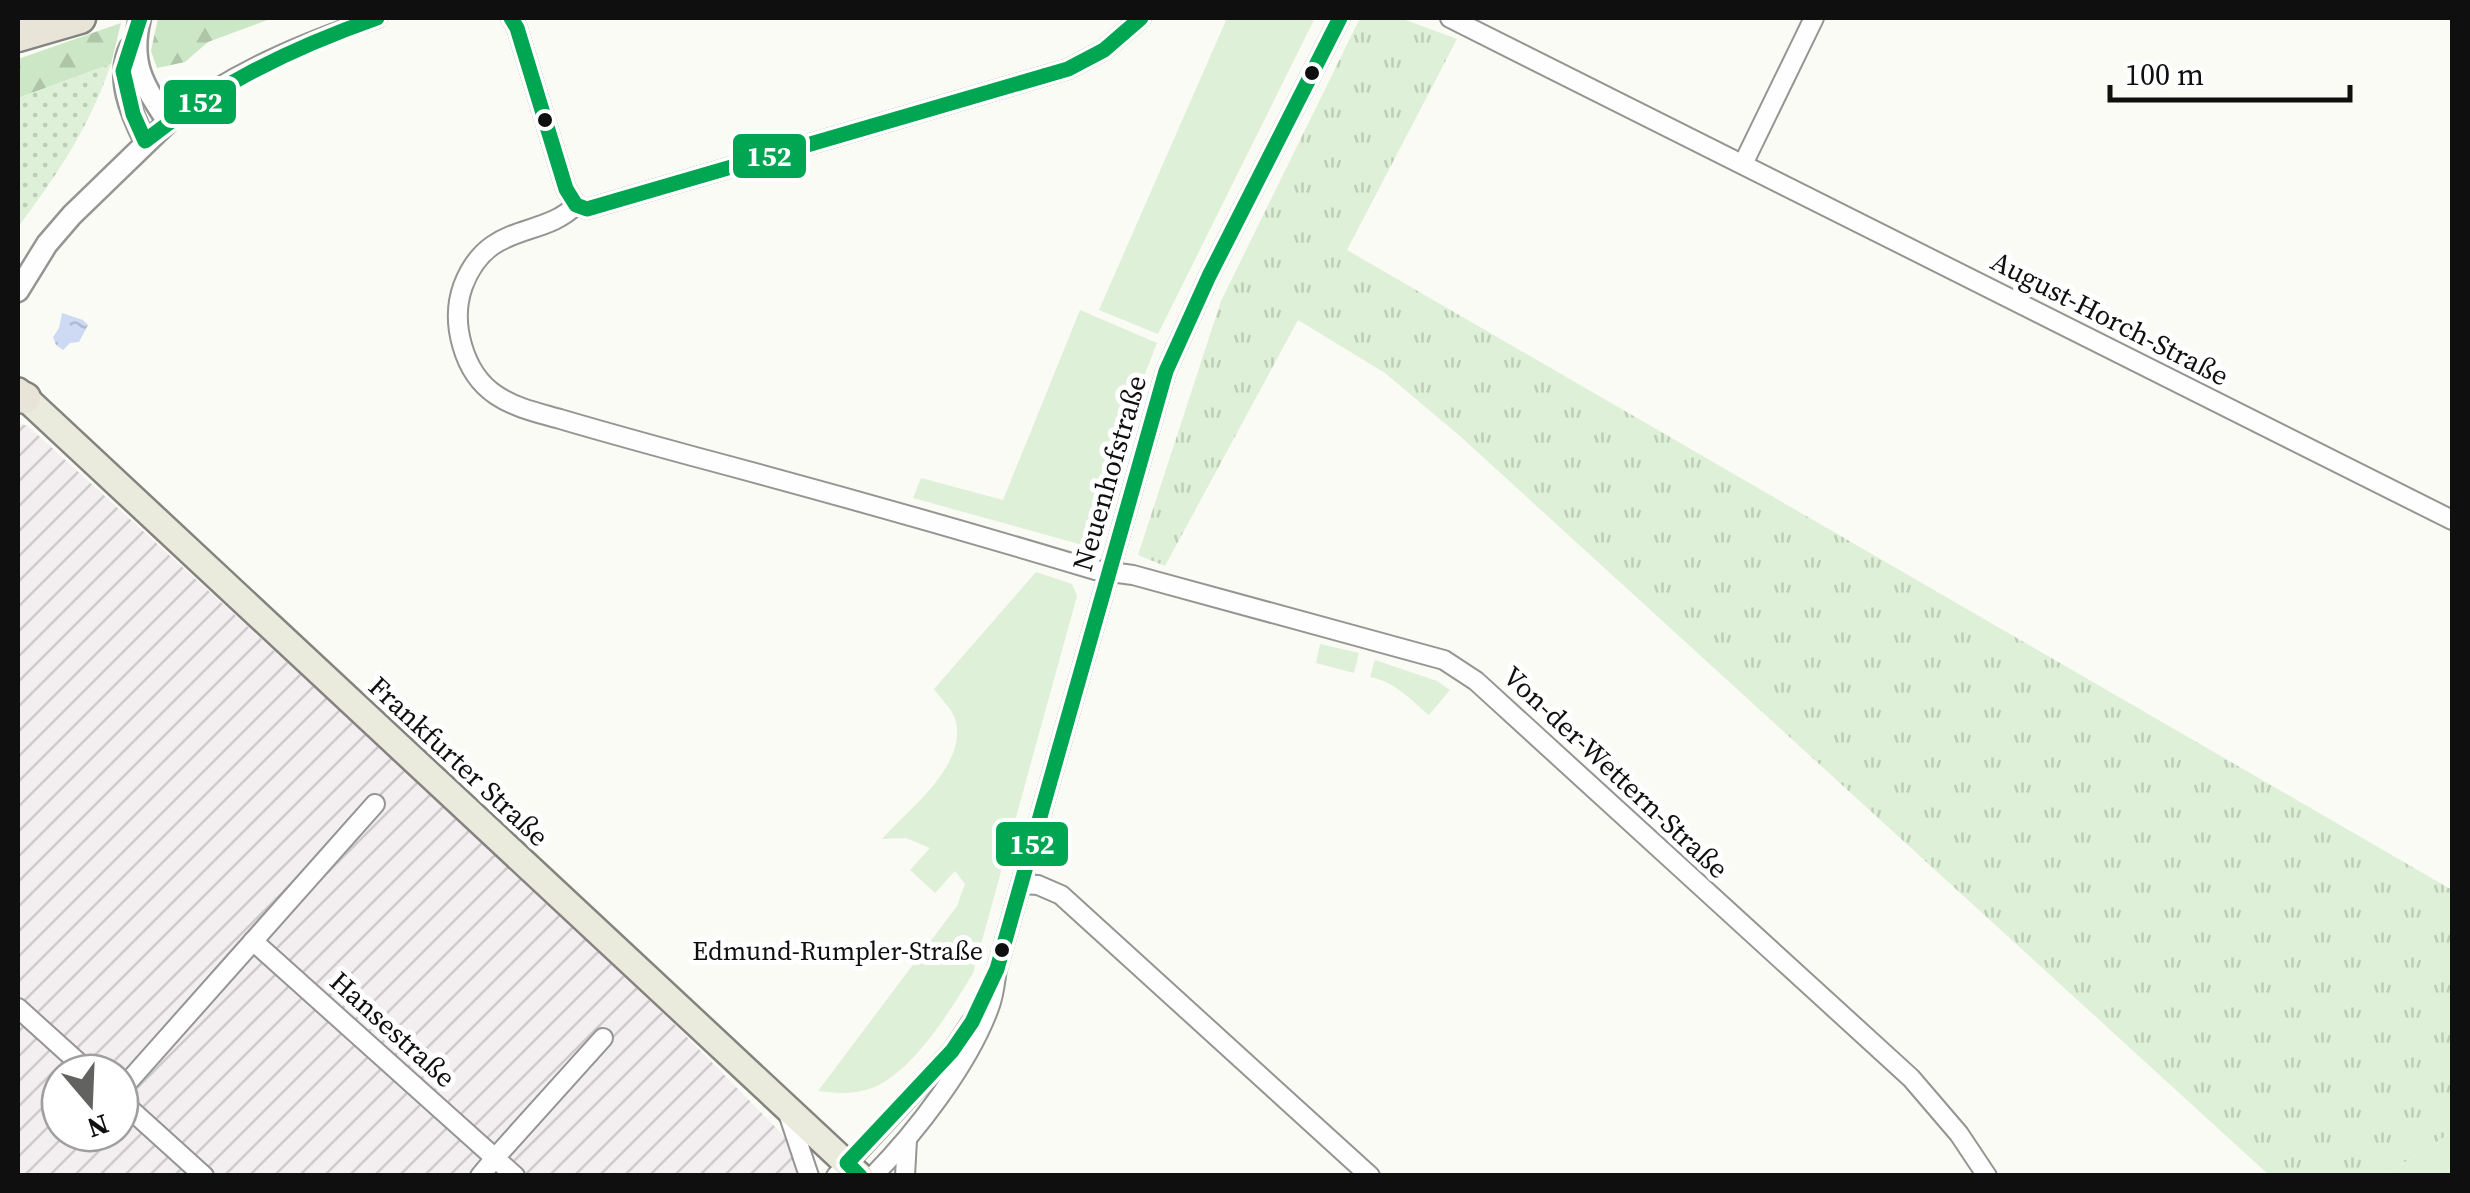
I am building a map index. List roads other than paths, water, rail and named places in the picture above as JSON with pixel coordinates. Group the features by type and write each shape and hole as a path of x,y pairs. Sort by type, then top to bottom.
{"highway":[{"path":"18,36 80,18"}],"main road":[{"name":"Frankfurter Straße","path":"19,390 785,1106 847,1172"}],"street":[{"path":"18,270 168,122 218,87 290,48 377,18"},
{"path":"511,18 566,189 576,205 587,209 1068,69 1104,50 1141,18"},
{"name":"Neuenhofstraße","path":"873,1176 969,1050 990,1005 1166,371 1209,276 1340,18"},
{"name":"August-Horch-Straße","path":"1450,18 2452,520"},
{"path":"1743,164 1814,18"},
{"path":"138,25 127,92 145,141"},
{"path":"130,58 168,122"},
{"name":"Von-der-Wettern-Straße","path":"576,205 566,215 501,240 475,263 464,286 457,324 462,344 476,374 497,396 604,432 1109,574 1133,575 1444,660 1476,680 1910,1078 1959,1134 1987,1176"},
{"path":"18,291 47,244"},
{"path":"140,1069 376,804"},
{"path":"1021,884 1038,885 1061,895 1370,1176"},
{"name":"Hansestraße","path":"253,942 514,1176"},
{"name":"Neuenhofstraße","path":"847,1172 952,1051 972,1022 997,969"},
{"path":"18,1008 68,1053"},
{"path":"480,1176 603,1038"},
{"path":"785,1106 809,1176"},
{"path":"140,1118 204,1176"},
{"path":"905,1176 908,1135"}],"water":[{"path":"62,313 88,325 79,342 70,343 63,350 53,337"}],"place":[{"name":"Edmund-Rumpler-Straße","path":"1002,950"}]}
